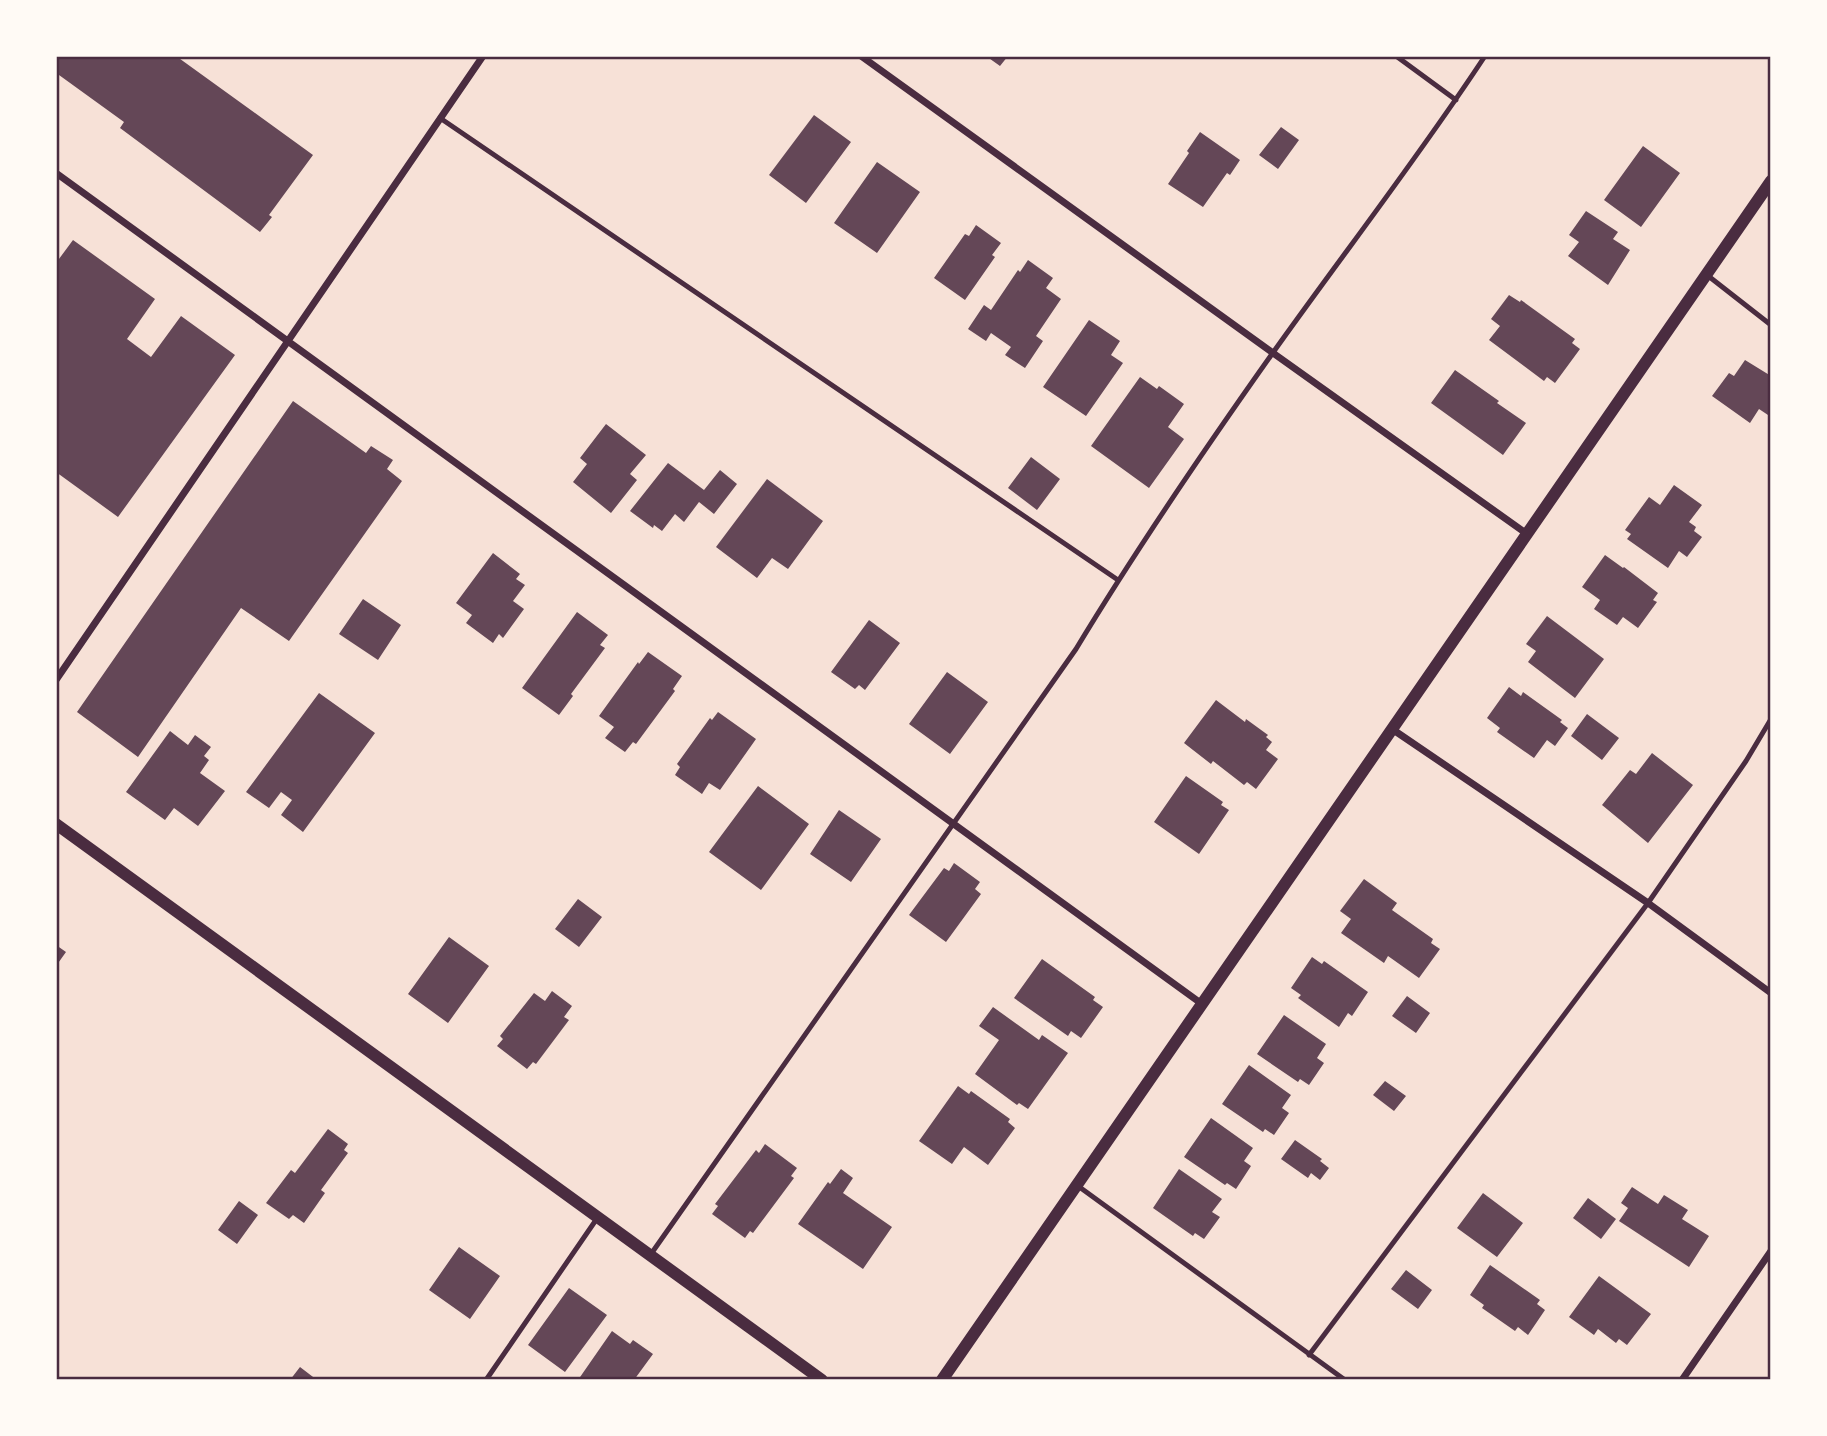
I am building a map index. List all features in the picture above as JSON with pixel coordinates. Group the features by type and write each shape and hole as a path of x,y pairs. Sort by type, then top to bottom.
{"street":[{"path":"56,680 483,56"},
{"path":"861,56 1527,534"},
{"path":"56,173 1202,1004"},
{"path":"942,1380 1771,181"},
{"path":"1392,729 1648,903 1771,993"},
{"path":"56,824 822,1380"},
{"path":"1682,1380 1771,1251"}],"lane":[{"path":"1396,56 1456,100"},
{"path":"651,1254 1076,649 1118,580 1273,354 1485,56"},
{"path":"440,118 1118,580"},
{"path":"1706,275 1771,325"},
{"path":"1309,1355 1648,903 1771,719"},
{"path":"1077,1185 1345,1380"},
{"path":"486,1380 598,1217"}],"building":[{"path":"56,56 176,56 313,155 269,215 272,217 260,232 120,128 124,122 59,75 56,76"},
{"path":"986,56 1008,56 1000,66"},
{"path":"814,115 851,142 806,203 769,175"},
{"path":"1281,127 1299,140 1278,169 1259,155"},
{"path":"1200,132 1240,160 1230,175 1227,173 1203,207 1168,184"},
{"path":"1643,146 1680,173 1641,227 1604,200"},
{"path":"877,162 920,192 877,253 834,223"},
{"path":"1586,211 1618,232 1613,239 1630,250 1608,285 1568,256 1579,242 1569,235"},
{"path":"976,225 1001,243 992,255 995,257 965,300 934,278 965,234 969,236"},
{"path":"73,240 155,299 127,339 151,357 181,316 235,355 118,517 56,472 56,263"},
{"path":"1028,260 1053,278 1046,288 1061,299 1036,336 1043,341 1025,368 1005,355 1011,347 991,333 986,341 968,329 984,305 991,310"},
{"path":"1509,295 1520,302 1521,300 1575,339 1572,343 1580,349 1555,383 1547,377 1544,381 1489,340 1500,326 1491,319"},
{"path":"1089,320 1120,341 1111,355 1123,363 1086,416 1043,387"},
{"path":"1745,360 1771,376 1771,417 1759,409 1750,423 1712,396 1729,373 1734,376"},
{"path":"1455,370 1526,423 1503,455 1431,403"},
{"path":"1140,377 1157,389 1159,386 1184,404 1168,427 1184,439 1149,488 1091,446"},
{"path":"293,401 366,453 371,446 393,460 387,469 402,481 289,641 241,608 138,757 77,712"},
{"path":"606,424 646,455 630,474 637,480 611,513 573,482 587,464 580,458"},
{"path":"1031,457 1060,479 1037,510 1008,488"},
{"path":"668,463 704,490 720,470 737,484 714,514 699,502 684,522 675,514 662,531 654,525 653,528 630,511"},
{"path":"767,479 823,521 788,569 772,558 757,578 716,547"},
{"path":"1674,485 1702,505 1689,522 1696,527 1694,531 1702,537 1687,557 1679,551 1668,568 1627,539 1631,534 1625,530 1649,497 1660,505"},
{"path":"493,553 520,574 516,579 525,585 513,601 524,609 503,638 499,634 493,643 466,623 472,615 456,603"},
{"path":"1605,555 1658,593 1653,600 1657,602 1638,628 1623,617 1617,625 1594,609 1600,600 1582,587"},
{"path":"363,599 401,625 378,660 339,634"},
{"path":"577,612 608,635 600,645 605,648 559,715 522,688"},
{"path":"1547,616 1604,659 1575,698 1528,662 1536,651 1526,644"},
{"path":"869,620 900,643 865,690 859,685 855,689 831,672"},
{"path":"648,652 682,676 673,689 675,691 636,744 633,742 625,752 605,738 614,727 599,716"},
{"path":"947,672 988,702 950,754 909,724"},
{"path":"1509,687 1521,696 1523,692 1562,720 1560,722 1568,728 1555,746 1547,740 1534,758 1497,732 1500,728 1487,718"},
{"path":"319,693 375,733 303,832 281,815 292,800 281,792 269,808 246,792"},
{"path":"1216,700 1268,735 1266,737 1272,742 1266,750 1278,759 1256,789 1247,782 1244,785 1213,761 1211,764 1184,743"},
{"path":"718,712 756,739 720,790 709,783 702,794 675,775 680,767 677,764 710,718 712,720"},
{"path":"1587,714 1619,738 1602,760 1571,736"},
{"path":"170,731 188,745 195,735 211,747 204,756 209,760 200,773 225,791 198,826 174,808 165,820 126,792"},
{"path":"1652,753 1693,785 1648,843 1602,805 1630,770 1636,774"},
{"path":"1186,776 1223,802 1221,805 1229,810 1199,854 1154,822"},
{"path":"758,786 809,824 761,890 709,852"},
{"path":"839,810 881,839 851,882 810,854"},
{"path":"954,863 980,882 975,889 981,894 946,942 909,915 944,868 949,871"},
{"path":"1364,879 1397,903 1392,910 1433,939 1431,943 1440,949 1419,978 1388,956 1384,963 1341,933 1351,919 1340,911"},
{"path":"578,899 602,917 579,947 555,929"},
{"path":"449,937 489,966 448,1023 408,994"},
{"path":"56,945 66,952 56,966"},
{"path":"1312,957 1322,964 1324,961 1368,992 1352,1016 1348,1013 1339,1027 1298,998 1301,995 1291,988"},
{"path":"1042,959 1095,997 1093,1000 1103,1007 1081,1038 1071,1031 1068,1036 1014,998"},
{"path":"552,991 572,1006 564,1017 569,1020 536,1064 533,1062 527,1069 497,1046 503,1039 500,1036 534,993 545,1001"},
{"path":"1407,996 1430,1013 1416,1033 1392,1016"},
{"path":"993,1007 1039,1040 1042,1035 1068,1053 1028,1109 1019,1103 1017,1105 975,1074 999,1040 979,1026"},
{"path":"1284,1015 1326,1044 1317,1058 1324,1063 1309,1085 1300,1079 1298,1082 1257,1054"},
{"path":"1249,1065 1291,1095 1282,1108 1289,1113 1274,1135 1265,1129 1263,1132 1222,1104"},
{"path":"1385,1081 1406,1096 1394,1111 1373,1095"},
{"path":"958,1086 969,1094 971,1091 1010,1119 1008,1122 1015,1128 988,1165 964,1147 952,1164 919,1141"},
{"path":"1211,1118 1253,1148 1244,1161 1251,1166 1236,1189 1227,1183 1225,1185 1184,1157"},
{"path":"328,1129 348,1144 344,1150 348,1153 321,1190 325,1193 304,1223 293,1215 289,1219 266,1203 291,1170 295,1173"},
{"path":"1295,1140 1322,1159 1320,1161 1329,1168 1320,1180 1311,1173 1308,1178 1281,1159"},
{"path":"765,1144 797,1168 791,1176 794,1178 753,1233 750,1231 745,1238 712,1214 718,1206 715,1204 756,1150 759,1153"},
{"path":"841,1169 853,1178 843,1193 892,1227 863,1269 798,1224 828,1182 830,1184"},
{"path":"1179,1169 1222,1199 1212,1212 1220,1217 1204,1239 1195,1233 1193,1236 1153,1208"},
{"path":"1632,1187 1658,1204 1664,1195 1688,1210 1682,1219 1709,1236 1689,1267 1619,1221 1628,1208 1621,1203"},
{"path":"1483,1193 1523,1223 1497,1257 1457,1228"},
{"path":"1588,1198 1616,1219 1601,1239 1573,1218"},
{"path":"239,1201 258,1215 237,1244 218,1230"},
{"path":"459,1247 500,1276 470,1319 429,1290"},
{"path":"1490,1265 1540,1300 1537,1304 1545,1310 1528,1335 1518,1327 1515,1331 1482,1308 1484,1305 1470,1295"},
{"path":"1406,1270 1432,1290 1418,1309 1391,1289"},
{"path":"1599,1276 1651,1314 1627,1345 1619,1339 1616,1343 1598,1329 1594,1335 1569,1317"},
{"path":"569,1288 607,1315 565,1372 528,1345"},
{"path":"612,1331 630,1344 633,1340 653,1354 634,1380 578,1380"},
{"path":"300,1367 317,1380 290,1380"}]}
